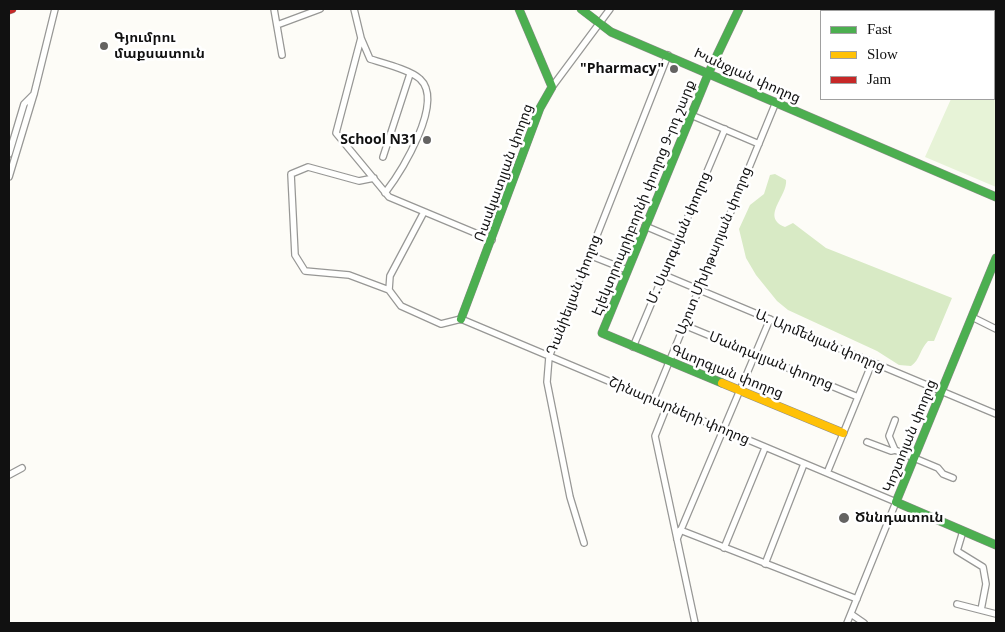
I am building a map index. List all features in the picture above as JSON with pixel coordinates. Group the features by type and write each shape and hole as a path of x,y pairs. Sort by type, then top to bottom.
{"main road":[{"path":"519,9 552,87"},
{"name":"Խանջյան փողոց","path":"581,9 611,32 709,72 996,197"},
{"name":"Էլեկտրոպրիբորնի փողոց 9-րդ շարք","path":"602,333 709,72 739,9"},
{"name":"Ռասկատլյան փողոց","path":"461,319 540,108 552,87"},
{"name":"Կոշտոյան փողոց","path":"896,502 996,258"},
{"name":"Գևորգյան փողոց","path":"602,333 843,433"},
{"path":"896,502 996,545"}],"street":[{"path":"9,177 34,94 55,9"},
{"path":"276,9 282,56"},
{"path":"277,25 320,9"},
{"path":"354,9 360,38 370,59 419,77 426,85 428,106 419,136 385,193"},
{"path":"552,87 610,9"},
{"path":"360,38 336,133 389,197 492,240"},
{"name":"Դանիելյան փողոց","path":"584,543 570,497 547,382 549,357 668,55"},
{"path":"383,157 410,74"},
{"path":"9,154 24,104 34,94"},
{"name":"Աշոտ Մխիթարյան փողոց","path":"653,401 776,102"},
{"path":"691,115 759,144"},
{"name":"Մ. Սարգսյան փողոց","path":"633,347 724,129"},
{"path":"374,178 359,181 308,168 291,174 295,255 305,271 349,275 389,290 401,306 441,324 461,319"},
{"path":"389,290 390,276 424,212"},
{"path":"646,226 678,240"},
{"path":"589,255 628,270"},
{"name":"Ա. Արմենյան փողոց","path":"664,275 996,414"},
{"path":"972,317 996,329"},
{"name":"Շինարարների փողոց","path":"461,319 896,502"},
{"path":"677,539 770,319"},
{"name":"Մանդալյան փողոց","path":"684,325 858,397"},
{"path":"826,473 872,363"},
{"path":"667,406 655,436 695,623"},
{"path":"894,420 889,436 895,450"},
{"path":"867,442 891,451 895,450 938,468 943,474 953,478"},
{"path":"724,548 765,448"},
{"path":"765,564 804,464"},
{"path":"9,475 22,468"},
{"name":"Կոշտոյան փողոց","path":"847,623 896,502"},
{"path":"680,530 857,599"},
{"path":"963,531 957,551 983,567 986,584 981,610"},
{"path":"957,604 996,614"},
{"path":"851,614 864,623"}],"green space":[{"path":"996,83 996,187 925,157 951,100 995,100"},
{"path":"775,174 786,180 786,186 775,212 775,218 778,223 785,227 793,223 826,248 952,298 934,341 928,341 911,366 899,365 877,351 788,310 777,301 756,275 746,258 739,229 750,205 764,194 770,175"}],"traffic: fast":[{"path":"461,319 540,108 552,87 519,9"},
{"path":"581,9 611,32 996,197"},
{"path":"722,383 602,333 709,72 739,9"},
{"path":"996,258 896,502 996,545"}],"traffic: slow":[{"path":"722,383 843,433"}],"place":[{"name":"Գյումրու մաքսատուն","path":"104,46"},
{"name":"\"Pharmacy\"","path":"674,69"},
{"name":"School N31","path":"427,140"},
{"name":"Ծննդատուն","path":"844,518"}]}
